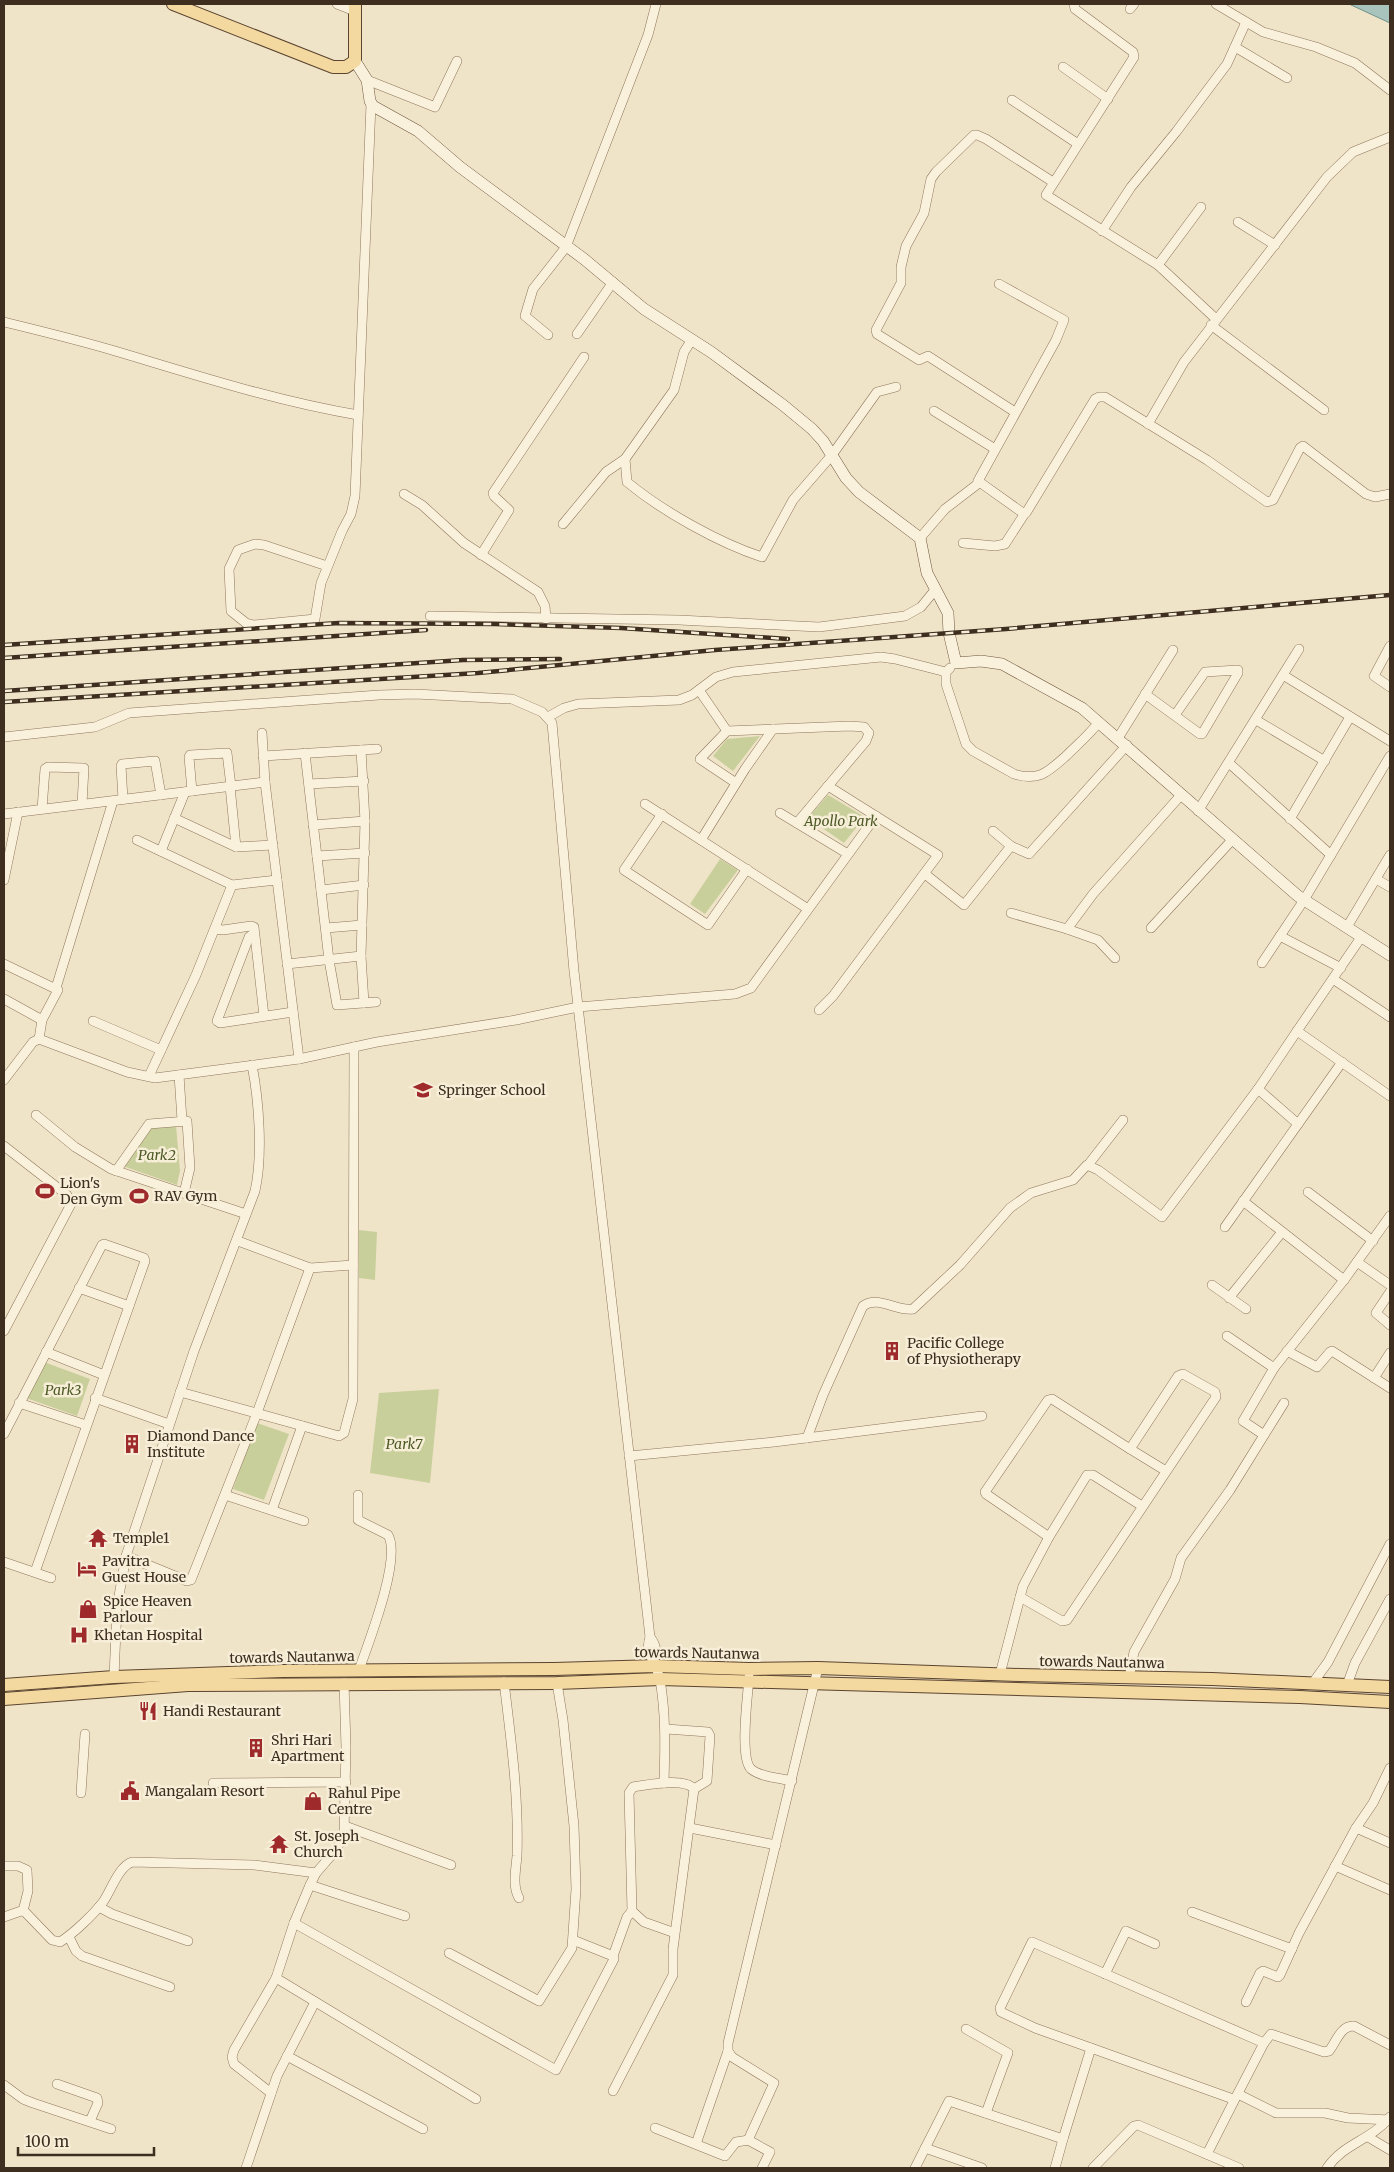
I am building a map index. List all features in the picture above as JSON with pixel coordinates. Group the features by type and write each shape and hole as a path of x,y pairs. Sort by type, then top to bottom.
{"main road":[{"path":"174,4 333,67 346,67 355,61 355,8"},
{"name":"towards Nautanwa","path":"4,1685 114,1677 283,1671 655,1663 749,1675 818,1668 1390,1687"},
{"path":"4,1699 188,1685 557,1683 749,1675 815,1682 1300,1697 1390,1702"}],"street":[{"path":"337,4 355,8"},
{"path":"548,335 525,316 533,289 566,247 648,35 656,4"},
{"path":"1074,4 1075,9 1134,54 1134,58 1053,182 1047,192 1049,198 1158,264 1214,322 1324,410"},
{"path":"1216,4 1262,32 1277,38 1316,47 1354,63 1390,90"},
{"path":"1102,231 1131,187 1176,132 1221,72 1246,22"},
{"path":"1235,47 1287,78"},
{"path":"328,566 264,545 255,544 238,550 229,569 231,611 246,623 254,625 314,619 318,614 319,592 328,566 354,505 371,104 367,80 355,61"},
{"path":"367,80 435,108 457,61"},
{"path":"1063,67 1108,99"},
{"path":"1012,100 1078,144"},
{"path":"371,104 418,131 460,167 613,282 644,309 730,366 803,421 823,441 846,478 859,492 920,538 927,573 948,613 949,634 956,663"},
{"path":"1015,412 928,356 919,360 877,334 876,330 901,284 901,267 906,246 924,213 931,179 974,136 978,135 986,139 1053,182"},
{"path":"1148,424 1184,362 1337,166 1353,152 1390,137"},
{"path":"1158,264 1201,207"},
{"path":"1238,222 1275,245"},
{"path":"577,334 613,282"},
{"path":"920,538 945,510 979,483 978,480 1056,340 1064,320 999,284"},
{"path":"4,322 115,351 239,389 322,409 358,415"},
{"path":"563,524 586,493 606,472 625,459 674,390 684,352 691,341"},
{"path":"481,555 509,510 493,493 584,357"},
{"path":"625,459 628,482 646,498 737,549 762,557 792,500 832,455 877,392 896,387"},
{"path":"963,543 995,546 1005,544 1095,399 1099,397 1105,397 1208,460 1267,502 1273,500 1300,448 1303,446 1366,494 1375,497 1390,494"},
{"path":"934,411 995,449"},
{"path":"979,483 1025,513"},
{"path":"404,494 422,505 464,543 538,592 545,606 546,619"},
{"path":"430,616 679,620 819,626 905,616 921,606 935,590"},
{"path":"1390,646 1374,676 1390,687"},
{"path":"1198,811 1299,649"},
{"path":"993,831 1011,846 1029,854 1122,741 1145,694 1173,650"},
{"path":"548,717 564,708 578,704 679,700 692,695 716,677 733,672 881,657 895,658 946,672"},
{"path":"1099,722 1086,739 1052,770 1037,776 1020,776 986,759 966,744 946,684 946,672 956,663 981,661 1002,664 1082,708 1099,722 1122,741 1198,811 1304,900 1390,955"},
{"path":"1145,694 1175,716 1200,734 1204,733 1238,670 1205,672 1175,716"},
{"path":"1283,675 1390,741"},
{"path":"699,690 727,732"},
{"path":"4,737 95,727 129,713 415,694 512,699 532,706 548,717 552,723 578,1007 650,1637 647,1645 648,1653 655,1663 660,1679 666,1729 664,1783"},
{"path":"1290,819 1350,717"},
{"path":"1256,720 1325,761"},
{"path":"736,783 700,759 727,732 850,726 864,727 869,733 866,741 797,823"},
{"path":"701,840 736,783 774,729"},
{"path":"262,733 265,782 299,1059"},
{"path":"263,756 377,749"},
{"path":"361,750 365,821 361,956 364,1003"},
{"path":"161,851 174,818 189,791 188,756 227,753 236,847"},
{"path":"305,753 329,960 337,1005 376,1002"},
{"path":"1262,963 1304,900 1390,756"},
{"path":"123,799 120,766 122,764 155,761 161,795"},
{"path":"1229,763 1331,855"},
{"path":"42,809 45,769 48,767 84,768 82,804"},
{"path":"309,784 364,780"},
{"path":"4,814 265,782"},
{"path":"819,1010 833,996 938,857 937,854 828,786"},
{"path":"1067,929 1093,894 1181,795"},
{"path":"39,1039 42,1020 57,991 56,988 113,801"},
{"path":"645,804 808,909"},
{"path":"4,880 18,812"},
{"path":"780,812 848,854"},
{"path":"662,814 624,870 708,925 747,869"},
{"path":"4,1080 33,1042 39,1039 127,1072 155,1078 299,1059 354,1047 516,1020 578,1007 707,997 745,992 751,988 876,816"},
{"path":"174,818 236,847 273,845"},
{"path":"314,825 365,821"},
{"path":"137,840 232,885 277,880"},
{"path":"1151,928 1232,840"},
{"path":"925,874 964,905 1011,846"},
{"path":"317,856 365,853"},
{"path":"1347,927 1390,855"},
{"path":"1376,879 1390,887"},
{"path":"149,1076 196,975 232,885"},
{"path":"321,890 364,885"},
{"path":"1011,913 1098,940 1115,958"},
{"path":"326,928 362,925"},
{"path":"215,929 230,930 251,926 254,928 264,1016"},
{"path":"254,933 249,937 217,1020 220,1022 293,1012"},
{"path":"1280,936 1341,968"},
{"path":"1088,1165 1162,1217 1258,1089 1362,936"},
{"path":"287,964 361,956"},
{"path":"4,964 56,988"},
{"path":"1333,980 1390,1017"},
{"path":"4,999 42,1020"},
{"path":"93,1021 161,1050"},
{"path":"1297,1031 1390,1096"},
{"path":"180,1392 339,1436 344,1433 352,1399 354,1047"},
{"path":"1225,1227 1342,1062"},
{"path":"114,1677 117,1607 126,1556 194,1351 256,1191 259,1176 257,1090 252,1065"},
{"path":"179,1075 182,1120"},
{"path":"1258,1089 1298,1124"},
{"path":"36,1115 74,1147 116,1171 246,1214"},
{"path":"807,1438 823,1395 863,1306 873,1302 907,1310 913,1309 960,1265 1010,1208 1031,1194 1072,1180 1088,1165 1123,1120"},
{"path":"116,1171 149,1124 187,1121 190,1168 184,1193"},
{"path":"4,1146 67,1195 71,1204 4,1331"},
{"path":"1308,1192 1373,1240"},
{"path":"1243,1202 1344,1280"},
{"path":"1264,1435 1243,1421 1274,1368 1344,1280 1390,1216"},
{"path":"1229,1298 1282,1232"},
{"path":"238,1241 310,1268 353,1265"},
{"path":"4,1434 102,1245 104,1244 145,1260 35,1572"},
{"path":"1357,1262 1390,1285"},
{"path":"126,1556 187,1581 191,1580 257,1413 310,1268"},
{"path":"1212,1285 1246,1309"},
{"path":"79,1288 129,1306"},
{"path":"1390,1292 1376,1313 1390,1324"},
{"path":"1227,1336 1274,1368"},
{"path":"1287,1351 1317,1367 1332,1351 1390,1388"},
{"path":"46,1352 104,1375"},
{"path":"1374,1378 1390,1353"},
{"path":"1020,1597 1062,1621 1067,1620 1216,1398 1215,1392 1184,1374 1178,1376 1130,1449"},
{"path":"95,1398 169,1424"},
{"path":"1049,1537 985,1492 1048,1400 1052,1399 1166,1471"},
{"path":"1129,1678 1134,1652 1175,1579 1181,1558 1226,1495 1284,1402"},
{"path":"19,1403 86,1425"},
{"path":"629,1456 807,1438 982,1416"},
{"path":"272,1510 302,1426"},
{"path":"1000,1674 1020,1597 1036,1558 1087,1475 1090,1474 1142,1506"},
{"path":"358,1494 358,1520 388,1536 392,1551 392,1562 359,1670"},
{"path":"225,1495 304,1521"},
{"path":"1312,1684 1328,1662 1390,1544"},
{"path":"4,1562 51,1578"},
{"path":"1347,1685 1355,1663 1390,1599"},
{"path":"696,2144 728,2051 728,2043 818,1668"},
{"path":"749,1675 746,1734 748,1764 752,1770 760,1774 792,1781"},
{"path":"504,1682 515,1769 518,1830 515,1888 519,1898"},
{"path":"271,2093 234,2064 232,2057 234,2050 276,1978 294,1923 316,1873 342,1841 346,1826 344,1683"},
{"path":"449,1954 539,2001 572,1948 576,1889 574,1826 563,1720 557,1683"},
{"path":"666,1729 708,1732 710,1736 707,1781 694,1788"},
{"path":"81,1793 85,1734"},
{"path":"1246,2002 1260,1973 1279,1976 1335,1866 1356,1828 1368,1812 1390,1768"},
{"path":"212,1783 346,1782"},
{"path":"675,1934 644,1922 632,1911 629,1793 633,1787 664,1783 689,1784 694,1788"},
{"path":"613,2091 673,1975 675,1934 694,1788"},
{"path":"346,1826 450,1865"},
{"path":"690,1828 776,1845"},
{"path":"1356,1828 1390,1843"},
{"path":"23,1911 52,1940 60,1942 69,1936 99,1907 125,1866 132,1862 254,1866 316,1873"},
{"path":"4,1866 18,1866 27,1870 28,1892 23,1911"},
{"path":"1335,1866 1390,1890"},
{"path":"310,1885 405,1916"},
{"path":"99,1907 112,1914 188,1941"},
{"path":"4,1916 23,1911"},
{"path":"294,1923 556,2070 614,1959 613,1956 626,1917 632,1911"},
{"path":"1192,1912 1292,1949"},
{"path":"1105,1974 1126,1931 1155,1944"},
{"path":"69,1936 76,1951 82,1956 170,1987"},
{"path":"572,1940 613,1956"},
{"path":"1264,2043 1032,1942 1000,2008 1001,2012 1035,2028 1237,2096 1276,2113 1325,2114 1348,2118 1389,2119"},
{"path":"276,1978 476,2099"},
{"path":"246,2168 277,2076 315,2002"},
{"path":"1207,2154 1264,2043 1271,2034 1277,2034 1324,2052 1329,2051 1344,2029 1354,2026 1390,2045"},
{"path":"966,2029 1008,2053 986,2113"},
{"path":"1055,2168 1090,2048"},
{"path":"728,2051 732,2057 774,2083 749,2140"},
{"path":"287,2056 423,2129"},
{"path":"57,2084 97,2098 98,2103 90,2121"},
{"path":"4,2085 23,2099 111,2129"},
{"path":"915,2168 949,2101 1063,2138"},
{"path":"1327,2168 1339,2153 1379,2130 1389,2119"},
{"path":"1093,2168 1134,2126 1138,2125 1239,2168"},
{"path":"655,2128 725,2156 736,2142 749,2140 770,2152 762,2168"},
{"path":"1368,2137 1390,2150"},
{"path":"925,2148 982,2168"}],"green space":[{"path":"760,736 733,771 713,756 727,739"},
{"name":"Apollo Park","path":"828,795 865,817 844,843 808,818"},
{"path":"720,859 738,870 705,914 690,904"},
{"name":"Park2","path":"176,1125 180,1171 177,1185 123,1166 151,1127"},
{"path":"359,1230 377,1232 375,1280 359,1278"},
{"name":"Park3","path":"44,1362 90,1379 77,1416 26,1398"},
{"name":"Park7","path":"439,1389 430,1483 370,1473 379,1393"},
{"path":"257,1423 289,1434 264,1500 233,1489"}],"water":[{"path":"1349,4 1390,4 1390,23"}],"railway":[{"path":"4,702 478,673 715,650 1006,629 1390,595"},
{"path":"4,645 339,623 495,624 621,628 788,639"},
{"path":"4,658 426,630"},
{"path":"4,691 463,660 560,659"}],"place":[{"name":"Springer School","path":"423,1090"},
{"name":"Lion's Den Gym","path":"45,1191"},
{"name":"RAV Gym","path":"139,1196"},
{"name":"Pacific College of Physiotherapy","path":"892,1351"},
{"name":"Diamond Dance Institute","path":"132,1444"},
{"name":"Temple1","path":"98,1538"},
{"name":"Pavitra Guest House","path":"87,1569"},
{"name":"Spice Heaven Parlour","path":"88,1609"},
{"name":"Khetan Hospital","path":"79,1635"},
{"name":"Handi Restaurant","path":"148,1711"},
{"name":"Shri Hari Apartment","path":"256,1748"},
{"name":"Mangalam Resort","path":"130,1791"},
{"name":"Rahul Pipe Centre","path":"313,1801"},
{"name":"St. Joseph Church","path":"279,1844"}]}
